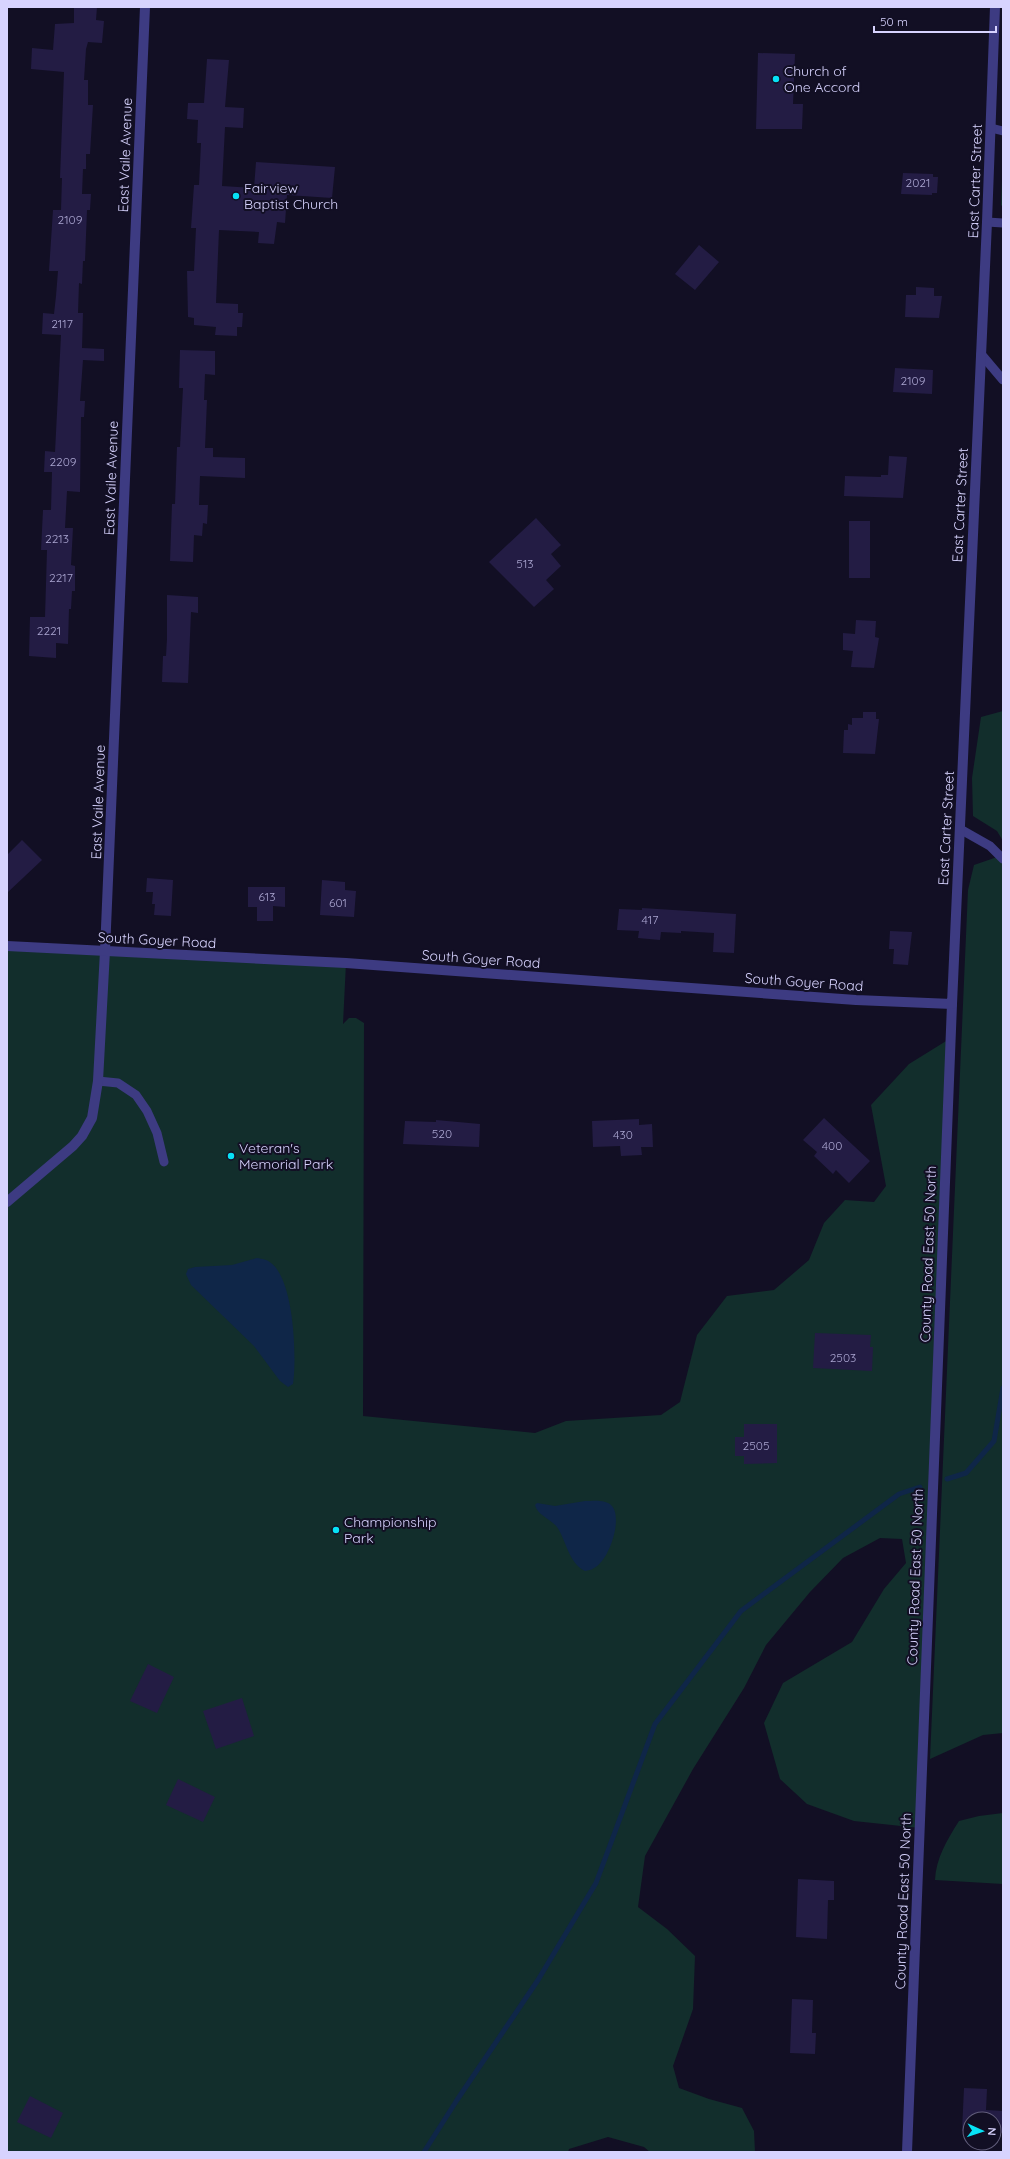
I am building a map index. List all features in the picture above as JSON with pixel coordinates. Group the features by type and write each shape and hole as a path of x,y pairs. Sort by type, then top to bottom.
{"street":[{"name":"East Vaile Avenue","path":"7,1202 47,1170 82,1136 92,1118 98,1081 105,951 145,7"},
{"name":"East Carter Street","path":"952,1004 987,222 995,7"},
{"name":"South Goyer Road","path":"7,946 346,963 856,1000 952,1004"},
{"name":"County Road East 50 North","path":"906,2152 952,1004"}],"lane":[{"path":"991,128 1003,131"},
{"path":"987,222 1003,223"},
{"path":"981,354 1003,380"},
{"path":"960,829 990,846 1003,859"},
{"path":"98,1081 118,1083 136,1095 147,1111 157,1133 164,1162"}],"green space":[{"path":"1003,154 1003,207 1001,205"},
{"path":"1003,711 1003,841 997,831 973,816 972,778 981,717"},
{"path":"1003,855 1003,1733 983,1735 930,1759 968,890 974,865"},
{"name":"Championship Park","path":"7,946 346,963 343,1024 349,1018 356,1018 364,1023 363,1416 535,1433 566,1421 661,1415 680,1402 697,1335 727,1296 774,1290 809,1260 824,1223 845,1200 874,1202 886,1186 871,1105 909,1064 951,1038 920,1828 854,1821 807,1804 780,1779 764,1723 783,1683 852,1642 884,1589 906,1563 902,1539 880,1538 843,1558 810,1592 766,1645 744,1688 693,1769 645,1856 638,1907 667,1929 695,1956 693,2009 673,2066 679,2088 709,2099 742,2108 754,2131 755,2152 650,2152 644,2147 608,2137 569,2149 568,2152 7,2152"},
{"path":"1003,1813 1003,1884 935,1880 937,1864 946,1842 959,1821 979,1816"}],"water":[{"path":"257,1258 264,1259 269,1262 279,1272 285,1285 294,1338 293,1384 288,1387 280,1381 254,1346 191,1285 186,1274 188,1269 195,1267 232,1265"},
{"path":"585,1501 606,1502 612,1506 615,1512 616,1520 613,1539 605,1557 600,1564 593,1569 585,1571 579,1567 571,1557 557,1527 538,1512 535,1505 537,1503 555,1506"}],"building":[{"path":"74,7 97,7 96,20 104,21 102,43 88,42 86,49 84,80 88,80 88,105 93,105 90,154 86,154 86,169 83,169 82,194 91,194 90,210 87,210 85,261 83,261 82,284 79,283 78,313 83,313 82,348 104,349 104,361 83,360 80,401 85,401 84,417 81,417 80,492 67,491 65,528 73,528 71,565 75,566 75,591 72,591 71,609 69,609 68,644 56,643 56,658 29,656 30,617 45,617 47,550 41,550 43,510 51,510 52,472 44,472 45,451 55,452 61,335 42,334 43,313 54,314 56,296 58,271 49,271 53,210 61,210 62,178 60,178 64,72 31,69 32,48 53,50 55,24 74,23"},
{"name":"Church of One Accord","path":"758,53 795,54 793,104 803,104 802,129 756,129"},
{"path":"207,59 229,60 225,107 244,108 243,128 225,127 222,186 254,188 256,162 335,167 332,198 287,195 285,223 277,222 274,244 258,243 259,232 219,230 216,303 238,304 238,313 243,313 242,327 237,327 237,336 215,335 216,327 194,325 194,318 188,317 187,271 194,271 196,228 191,228 194,185 199,185 201,143 197,143 198,120 187,119 188,103 204,103"},
{"path":"903,173 933,174 933,177 938,177 937,193 932,193 932,195 901,194"},
{"path":"699,245 719,262 695,290 675,274"},
{"path":"916,287 934,288 934,296 942,296 939,318 905,317 906,295 916,295"},
{"path":"180,350 215,351 215,375 205,374 204,400 207,400 205,448 213,448 213,457 245,458 245,478 200,476 199,505 208,505 207,524 203,523 202,536 194,535 193,562 170,561 172,504 175,504 177,447 180,447 183,388 179,388"},
{"path":"895,368 933,370 932,394 893,392"},
{"path":"889,456 907,457 903,498 844,496 845,476 881,477 881,475 888,475"},
{"path":"536,518 561,545 551,554 561,566 546,580 554,589 534,607 489,562"},
{"path":"849,521 870,521 870,578 849,578"},
{"path":"167,595 198,597 198,613 191,612 188,683 162,682 163,656 166,656 167,639"},
{"path":"856,620 876,621 875,637 879,638 874,668 851,667 853,651 843,650 843,633 855,634"},
{"path":"863,712 876,712 876,719 879,719 875,754 843,753 844,730 848,730 848,724 852,725 852,718 863,718"},
{"path":"22,840 42,860 7,893 7,855"},
{"path":"147,878 173,880 171,916 154,915 155,904 152,904 153,892 146,892"},
{"path":"322,880 345,882 345,890 356,891 354,917 320,915"},
{"path":"248,887 285,887 285,907 273,906 273,921 257,921 257,907 248,907"},
{"path":"642,908 736,914 734,953 713,952 714,933 681,931 681,933 661,932 660,940 638,938 639,931 617,930 619,909 642,910"},
{"path":"890,931 912,932 908,965 893,964 894,949 889,949"},
{"path":"824,1118 870,1161 849,1183 836,1170 833,1174 814,1156 817,1152 803,1140"},
{"path":"639,1119 639,1125 652,1124 653,1147 641,1147 642,1155 621,1156 620,1146 593,1147 592,1121"},
{"path":"436,1120 480,1124 479,1147 403,1144 405,1121 436,1122"},
{"path":"815,1333 871,1335 870,1347 873,1347 872,1371 813,1368"},
{"path":"744,1424 777,1424 777,1463 744,1464 744,1456 735,1456 735,1437 744,1437"},
{"path":"148,1664 174,1677 157,1713 130,1701"},
{"path":"242,1698 254,1736 216,1749 203,1711"},
{"path":"178,1779 215,1797 203,1822 166,1805"},
{"path":"798,1879 834,1881 834,1900 828,1900 827,1939 796,1937"},
{"path":"792,1999 813,2000 812,2033 816,2033 815,2054 790,2053"},
{"path":"964,2088 987,2089 986,2110 1003,2111 1003,2133 1002,2111 963,2111"},
{"path":"30,2096 63,2113 51,2138 17,2122"}],"waterway":[{"path":"947,1479 966,1473 994,1441 1003,1388"},
{"path":"424,2152 457,2100 538,1980 596,1883 655,1724 741,1611 899,1494 920,1487"}],"place":[{"name":"Church of One Accord","path":"776,79"},
{"name":"Fairview Baptist Church","path":"236,196"},
{"name":"Veteran's Memorial Park","path":"231,1156"},
{"name":"Championship Park","path":"336,1530"}]}
